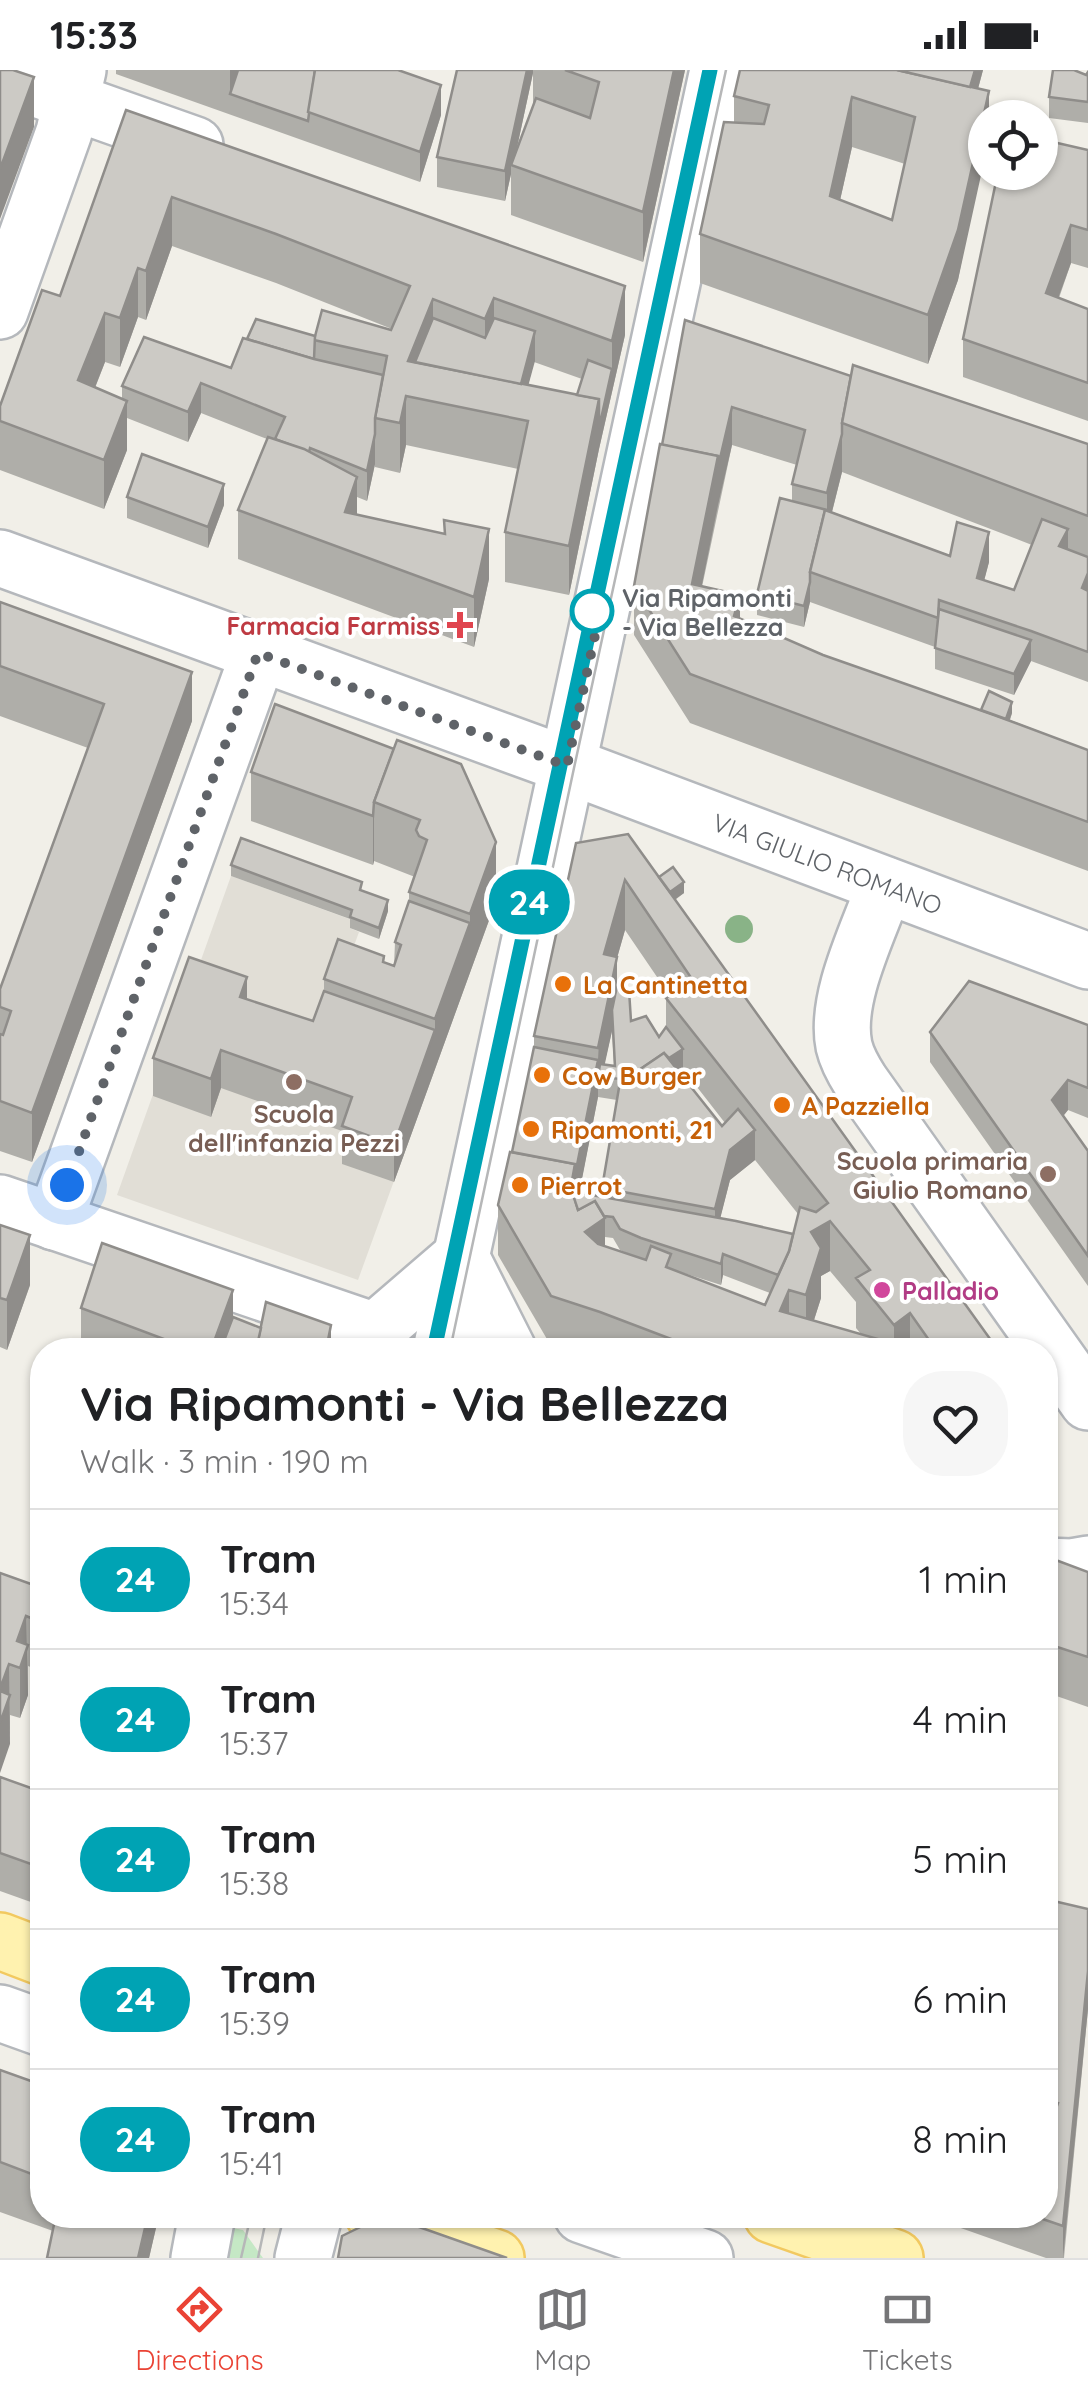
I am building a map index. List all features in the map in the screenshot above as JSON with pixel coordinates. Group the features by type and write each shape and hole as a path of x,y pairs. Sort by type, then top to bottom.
{"main road":[{"path":"0,1941 30,1952"},
{"path":"411,2228 496,2258"},
{"path":"809,2228 895,2258"}],"street":[{"path":"444,1338 567,766 684,323 718,70"},
{"path":"0,76 75,85 244,163"},
{"path":"0,311 64,132 75,85"},
{"path":"612,297 684,323"},
{"name":"VIA GIULIO ROMANO","path":"0,558 1088,961"},
{"path":"54,1222 258,653"},
{"path":"885,886 845,996 842,1033 849,1061 1043,1338"},
{"path":"0,1203 364,1338"},
{"path":"375,1338 461,1257"},
{"path":"461,1257 502,1338"},
{"path":"1058,1360 1088,1402"},
{"path":"1058,1566 1088,1564"},
{"path":"0,2013 30,2024"},
{"path":"198,2258 204,2228"},
{"path":"303,2258 311,2228"},
{"path":"619,2228 705,2258"}],"shaded area":[{"name":"Scuola dell'infanzia Pezzi","path":"231,876 352,920 350,928 359,932 324,1028 435,1068 358,1280 117,1195"}],"green space":[{"path":"233,2228 243,2230 263,2258 227,2258"}],"building":[{"path":"0,70 34,77 0,169"},
{"path":"238,70 315,70 308,121 230,94"},
{"path":"315,70 398,70 441,85 420,152 308,112"},
{"path":"457,70 527,70 505,171 437,157"},
{"path":"565,70 674,70 643,212 511,165 536,98 590,118 599,82"},
{"path":"740,70 897,70 989,91 987,100 968,100 968,185 958,230 928,315 700,234 724,122 764,124 769,105 734,96","holes":["852,97 915,117 892,220 830,196"]},
{"path":"897,70 975,70 970,87"},
{"path":"1053,70 1074,70 1086,75 1088,72 1088,102 1049,97"},
{"path":"126,110 625,286 612,341 494,298 485,319 433,299 408,361 599,399 569,546 505,532 528,421 406,396 400,423 375,418 387,356 314,340 322,310 391,330 410,286 172,197 146,271 138,268 120,318 105,313 78,380 127,401 104,460 0,421 0,406 42,290 60,296"},
{"path":"1058,143 1088,150 1088,230 1071,225 1046,293 1088,309 1088,383 963,339 994,190 1058,190"},
{"path":"433,318 485,338 494,318 535,331 521,384 415,362"},
{"path":"256,319 315,336 314,359 247,339"},
{"path":"685,320 851,376 827,493 792,484 805,430 732,407 718,467 718,456 662,445"},
{"path":"144,337 231,368 243,338 383,375 367,471 275,439 285,417 201,383 188,412 122,386"},
{"path":"588,360 612,369 599,428 599,399 577,395"},
{"path":"853,365 1088,444 1088,516 842,423"},
{"path":"268,437 304,449 357,477 345,512 445,534 444,520 489,529 474,597 238,510"},
{"path":"660,444 718,456 692,584 740,595 734,616 823,655 1088,750 1088,822 690,674 634,586"},
{"path":"142,454 224,484 208,527 127,497"},
{"path":"780,498 827,510 804,606 757,594"},
{"path":"825,510 950,556 957,522 989,532 977,578 1014,590 1042,519 1068,529 1059,546 1088,557 1088,573 1082,588 1088,591 1088,652 939,600 938,618 810,572"},
{"path":"0,602 192,672 32,1113 0,1101 0,1034 3,1035 11,1011 0,1007 0,989 104,704 0,666"},
{"path":"939,609 1031,640 1014,674 935,648"},
{"path":"989,691 1012,702 1006,719 981,710"},
{"path":"275,704 394,749 374,802 373,816 251,772"},
{"path":"397,740 461,764 496,842 470,914 409,892 427,840 416,830 420,820 374,802"},
{"path":"628,834 989,1338 928,1338 910,1313 894,1325 856,1278 870,1270 830,1221 811,1232 821,1248 806,1295 789,1290 780,1311 874,1338 668,1338 551,1296 498,1205 510,1152 575,1164 571,1186 578,1210 595,1201 605,1218 585,1232 598,1244 646,1260 651,1246 671,1254 666,1267 765,1305 789,1251 800,1207 816,1212 828,1203 666,998 694,982 625,880 604,954 617,957 598,1048 534,1036 576,843"},
{"path":"241,838 362,882 360,890 388,900 379,928 350,917 352,910 231,865"},
{"path":"673,867 684,882 670,892 659,877"},
{"path":"409,901 470,923 435,1019 324,979 338,939 384,956 383,962 394,966 401,945 395,942"},
{"path":"189,957 247,977 240,997 313,1021 324,991 435,1030 394,1145 342,1126 352,1097 221,1050 211,1079 153,1058"},
{"name":"Scuola primaria Giulio Romano","path":"969,981 1088,1025 1088,1088 1068,1080 1052,1100 1088,1151 1088,1256 930,1032"},
{"path":"617,986 629,990 631,1021 646,1016 659,1037 666,1027 683,1049 669,1058 664,1053 636,1072 622,1070 621,1079 598,1077 600,1064 615,1066 612,1010"},
{"path":"534,1047 598,1060 575,1175 575,1164 512,1152"},
{"path":"664,1053 722,1126 738,1109 755,1130 730,1150 715,1209 602,1188 622,1070 636,1072"},
{"path":"575,1192 793,1234 778,1275 723,1254 721,1264 641,1238 620,1229 613,1217 604,1216 595,1201 578,1210"},
{"path":"0,1225 30,1235 7,1300 0,1298"},
{"path":"102,1243 233,1290 215,1338 161,1338 81,1308"},
{"path":"266,1302 331,1325 328,1338 258,1338"},
{"path":"233,1317 261,1328 259,1338 225,1338"},
{"path":"1058,1561 1088,1572 1088,1657 1058,1647"},
{"path":"0,1573 30,1584 30,1618 26,1616 17,1641 28,1645 20,1668 9,1664 0,1689"},
{"path":"0,1691 10,1695 0,1723"},
{"path":"0,1777 30,1788 30,1864 0,1853"},
{"path":"1058,1902 1088,1909 1088,1971 1063,2226 1058,2224"},
{"path":"0,2070 30,2081 30,2173 0,2162"},
{"path":"53,2228 145,2228 138,2258 47,2258"},
{"path":"358,2228 422,2228 507,2258 338,2258 342,2236"}],"tram line":[{"path":"437,1338 710,70"},
{"name":"24","path":"437,1338 710,70"},
{"path":"453,1338 726,70"},
{"path":"241,2258 248,2228"},
{"path":"258,2258 264,2228"}],"place":[{"name":"Via Ripamonti - Via Bellezza","path":"592,611"},
{"name":"Farmacia Farmiss","path":"460,625"},
{"name":"La Cantinetta","path":"563,984"},
{"name":"Cow Burger","path":"542,1075"},
{"name":"Scuola dell'infanzia Pezzi","path":"294,1082"},
{"name":"A Pazziella","path":"782,1105"},
{"name":"Ripamonti, 21","path":"531,1129"},
{"name":"Scuola primaria Giulio Romano","path":"1048,1174"},
{"name":"Pierrot","path":"520,1185"},
{"name":"Palladio","path":"882,1290"}],"route":[{"path":"67,1185 258,653 567,766 600,612 592,611"}]}
